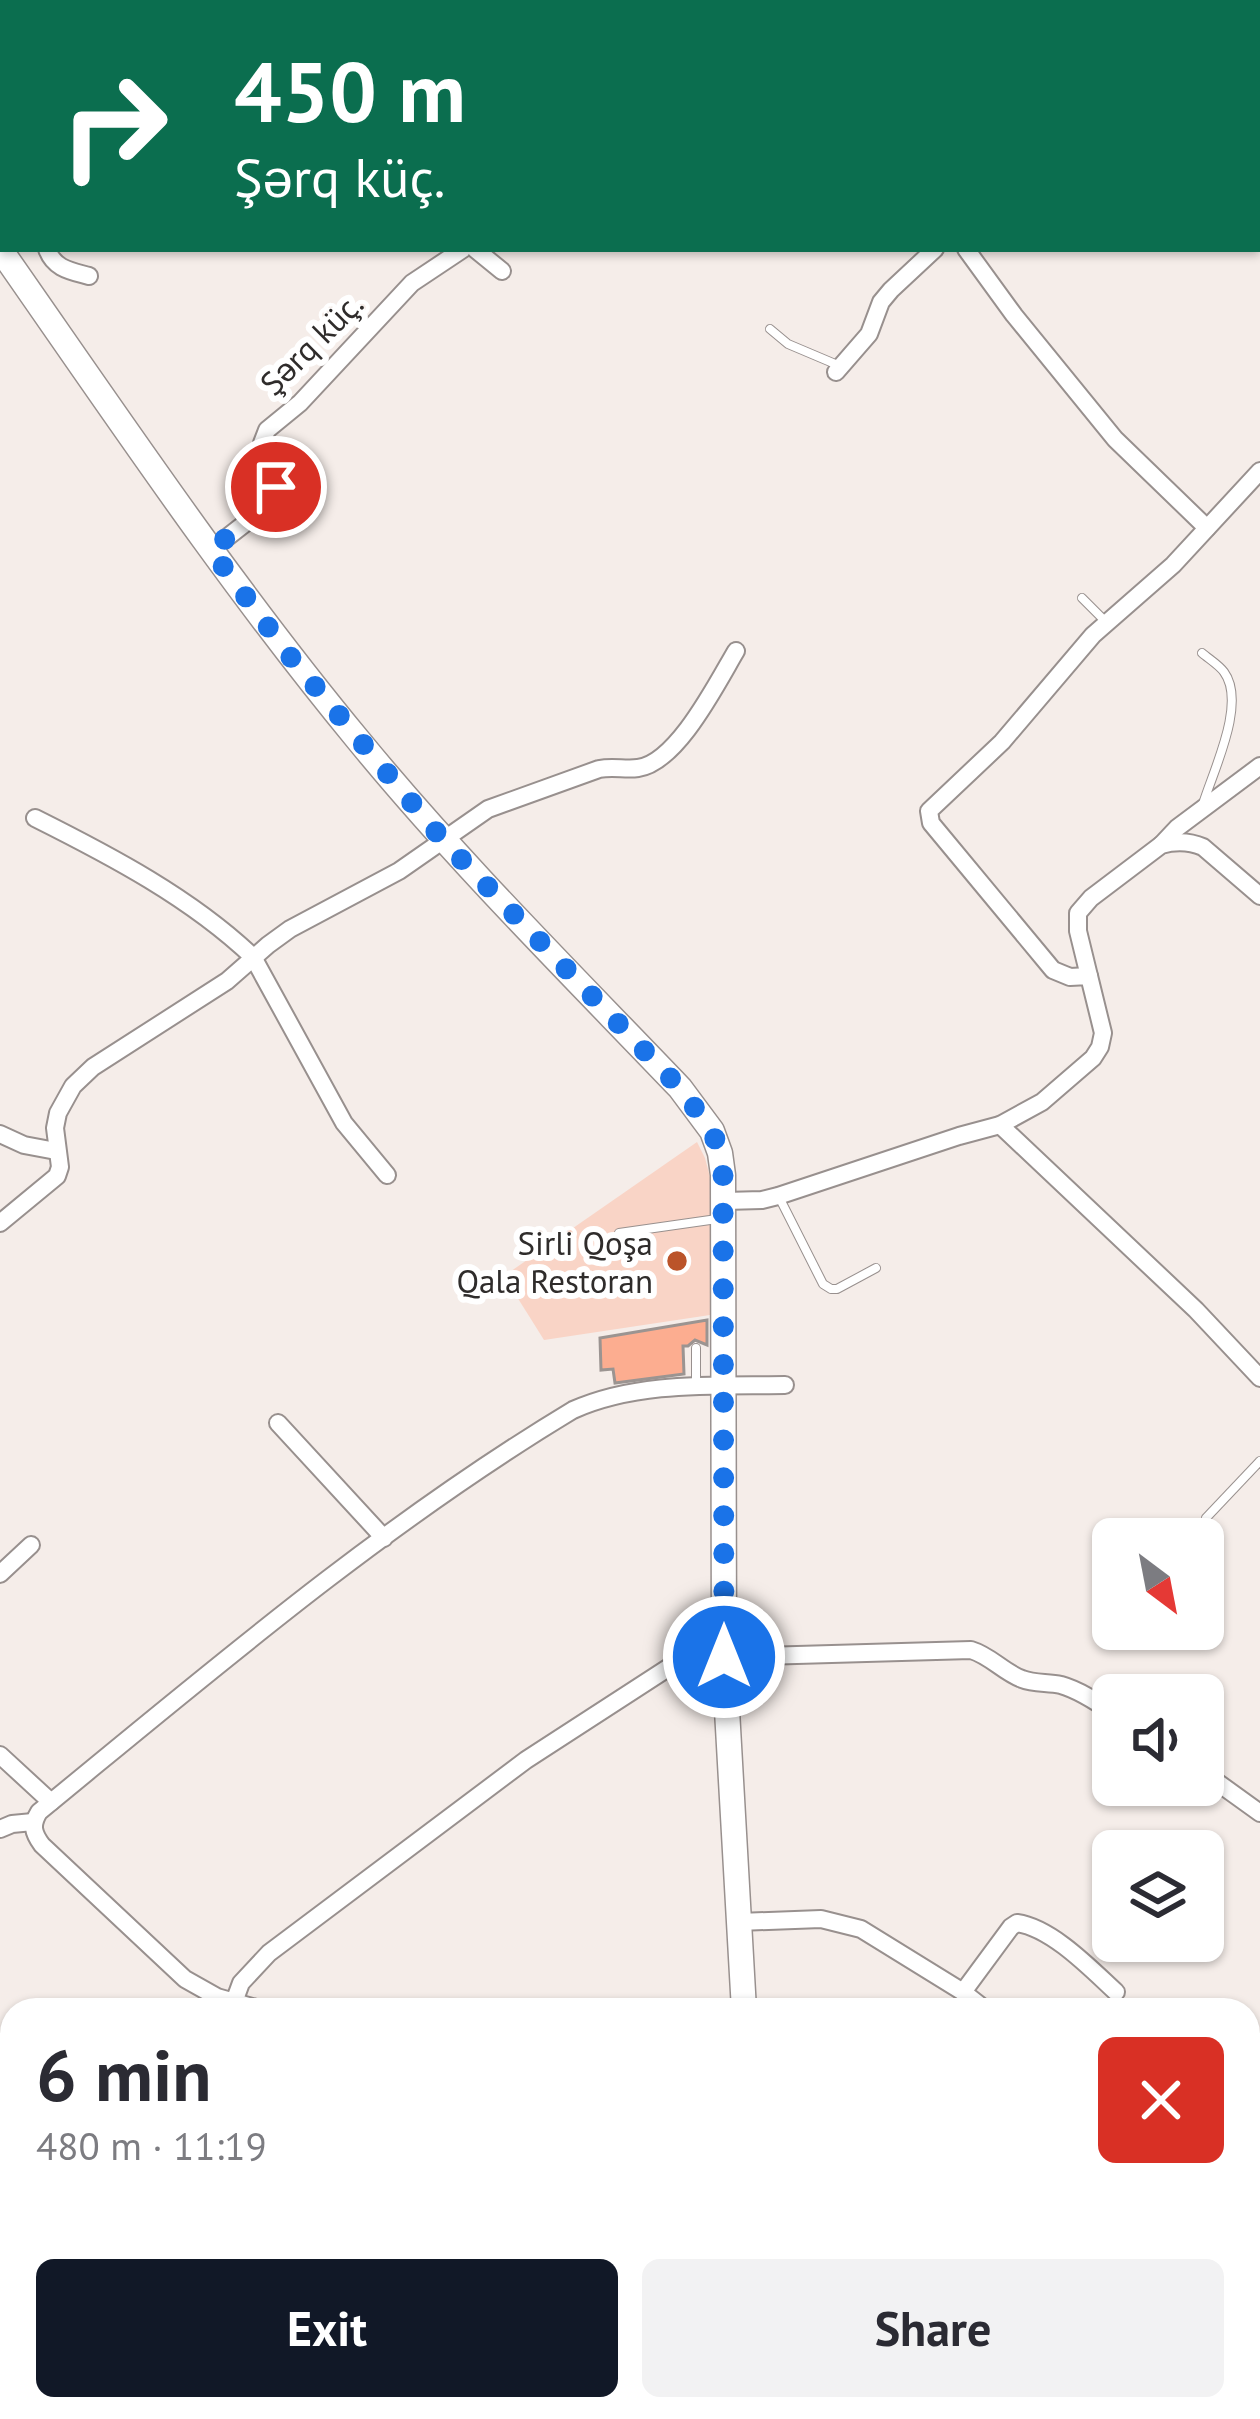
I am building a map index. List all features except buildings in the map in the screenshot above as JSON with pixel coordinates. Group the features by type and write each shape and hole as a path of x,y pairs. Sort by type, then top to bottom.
{"street":[{"path":"2,252 289,655 442,839 680,1088 712,1131 720,1153 725,1210 724,1657 743,1998"},
{"path":"48,252 57,265 89,276"},
{"name":"Şərq küç.","path":"211,550 275,495 262,442 267,430 300,403 412,284 460,252"},
{"path":"479,252 502,271"},
{"path":"839,369 869,334 881,302 932,252"},
{"path":"968,252 1115,439 1208,528"},
{"path":"1089,976 1053,970 928,817 929,811 1002,742 1106,622 1173,565 1260,471"},
{"path":"0,1223 57,1176 58,1113 73,1086 93,1066 227,981 290,929 399,871 488,809 599,769 635,769 658,759 671,749 711,694 736,651"},
{"path":"725,1210 1000,1125 1042,1102 1093,1058 1103,1033 1078,931 1078,913 1177,828 1260,766"},
{"path":"35,818 162,889 253,957 344,1123 387,1175"},
{"path":"1161,845 1203,847 1260,896"},
{"path":"1000,1125 1196,1310 1260,1378"},
{"path":"0,1134 56,1151"},
{"path":"0,1829 33,1822 51,1802 309,1594 573,1410 625,1393 784,1385"},
{"path":"278,1423 384,1538"},
{"path":"0,1574 32,1545"},
{"path":"235,1998 241,1983 269,1953 526,1760 671,1666 691,1658 971,1650 986,1654 1014,1676 1060,1685 1092,1702"},
{"path":"0,1755 51,1802"},
{"path":"1224,1787 1260,1813"},
{"path":"33,1822 42,1845 185,1979 221,1998"},
{"path":"739,1922 840,1922 861,1929 971,1998"},
{"path":"963,1992 1017,1923 1043,1933 1116,1992"}],"lane":[{"path":"770,329 788,344 839,369"},
{"path":"1082,598 1106,622"},
{"path":"1200,811 1232,717 1226,674 1202,653"},
{"path":"778,1196 824,1284 837,1289 876,1268"},
{"path":"619,1233 725,1210"},
{"path":"696,1348 696,1388"},
{"path":"1206,1518 1260,1461"}],"shaded area":[{"path":"697,1142 710,1177 710,1315 544,1340 504,1276"}],"place":[{"name":"Sirli Qoşa Qala Restoran","path":"677,1261"}],"route":[{"path":"276,487 271,503 211,550 289,655 442,839 680,1088 712,1131 720,1153 725,1202 724,1657"}]}
